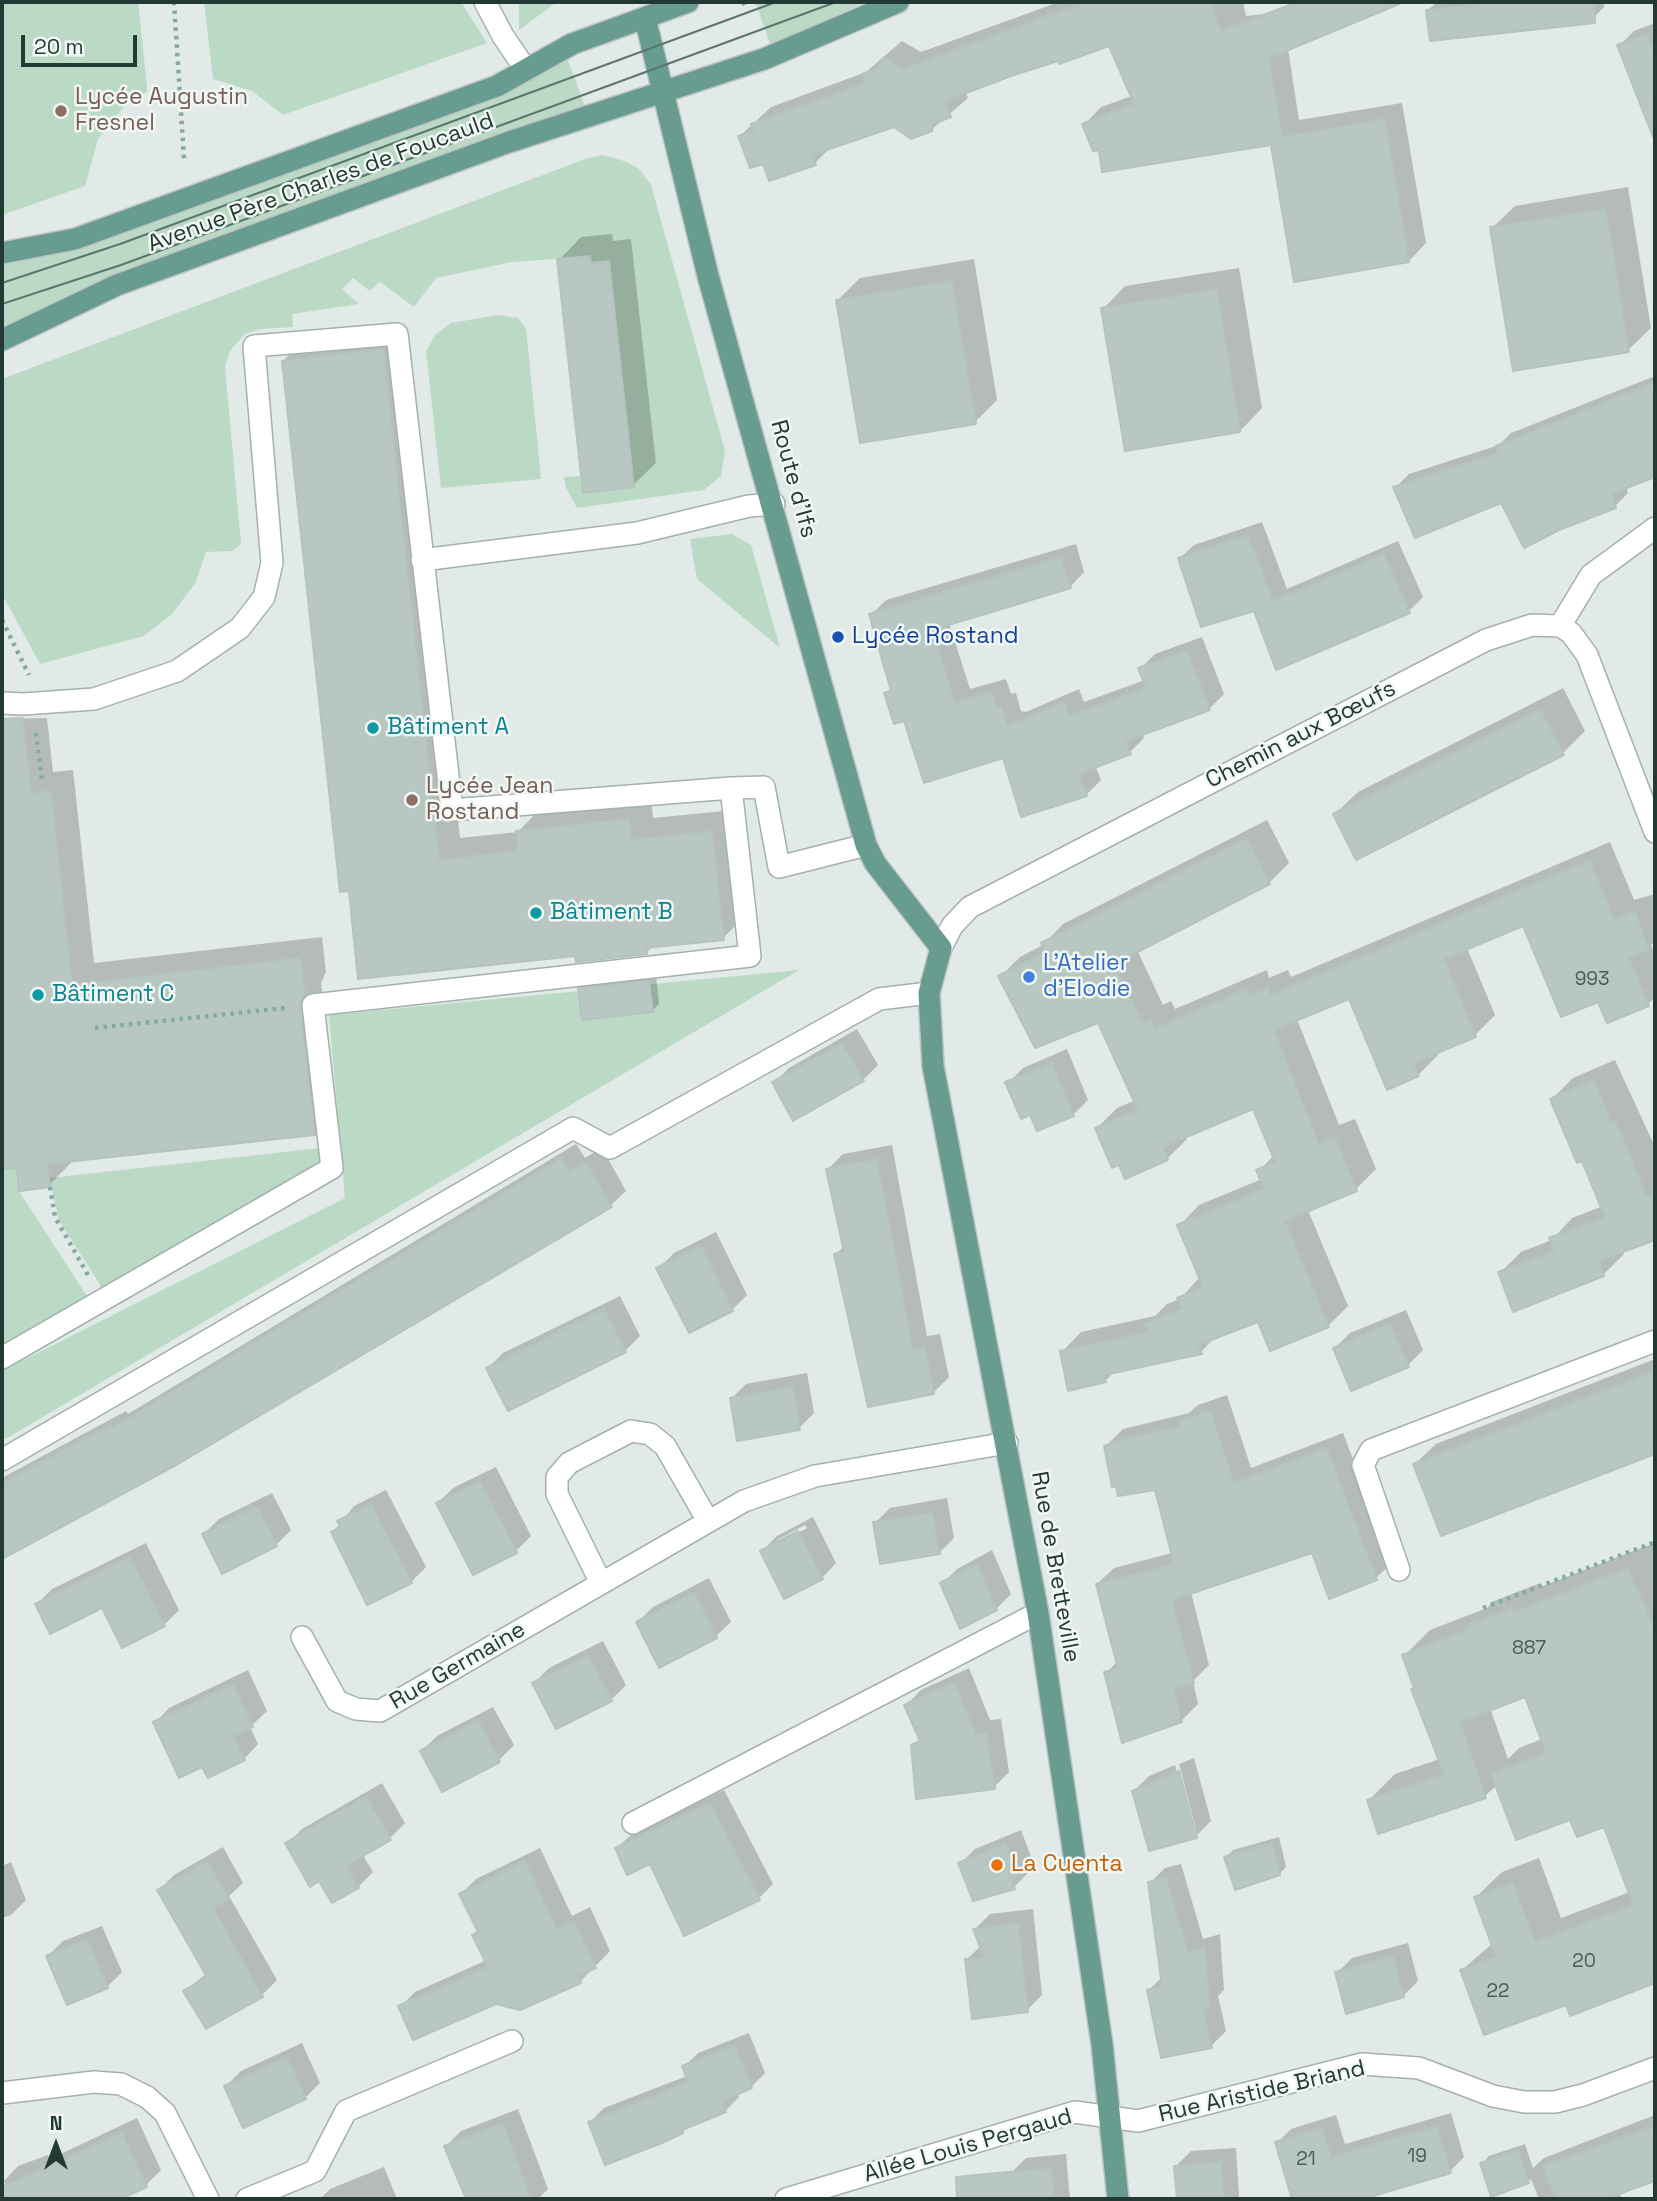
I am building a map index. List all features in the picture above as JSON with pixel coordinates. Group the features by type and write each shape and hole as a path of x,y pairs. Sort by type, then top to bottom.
{"main road":[{"name":"Avenue Père Charles de Foucauld","path":"2,253 75,239 497,86 572,44 644,10 688,2"},
{"name":"Avenue Père Charles de Foucauld","path":"2,340 117,285 509,142 764,59 898,2"},
{"name":"Route d'Ifs","path":"644,10 708,276 774,504 866,845 875,863 941,948"},
{"name":"Rue de Bretteville","path":"941,948 929,993 933,1066 1038,1614 1110,2117 1118,2199"}],"street":[{"path":"485,2 503,36 526,70"},
{"path":"2,702 23,704 94,699 177,671 240,628 264,597 272,562 254,346 397,334 452,810 764,787 779,867 866,845"},
{"path":"422,560 638,533 749,506 774,504"},
{"path":"1655,528 1591,575 1560,626 1571,633 1587,655 1655,832"},
{"name":"Chemin aux Bœufs","path":"941,948 952,926 979,901 1486,640 1532,625 1560,626"},
{"path":"2,1358 332,1168 313,1004 750,956 731,788"},
{"path":"2,1460 573,1128 610,1148 879,999 929,993"},
{"path":"1399,1570 1363,1465 1371,1450 1655,1340"},
{"path":"601,1583 557,1494 557,1477 569,1463 631,1431 650,1434 665,1446 708,1521"},
{"name":"Rue Germaine","path":"302,1637 337,1701 356,1709 380,1711 708,1521 765,1492 815,1476 1007,1443"},
{"path":"633,1824 1038,1614"},
{"path":"247,2199 316,2171 346,2111 512,2041"},
{"name":"Rue Aristide Briand","path":"1110,2117 1138,2121 1362,2064 1419,2068 1493,2096 1524,2102 1555,2102 1583,2095 1655,2068"},
{"path":"2,2093 94,2082 121,2084 147,2097 165,2113 208,2199"},
{"name":"Allée Louis Pergaud","path":"786,2199 1075,2112 1110,2117"}],"path":[{"path":"174,2 184,159"},
{"path":"95,1028 313,1004"},
{"path":"50,1187 55,1217 103,1299"},
{"path":"1483,1608 1655,1542"}],"green space":[{"path":"2,2 138,2 147,92 124,107 98,139 85,186 2,215"},
{"path":"204,2 461,2 487,43 283,115 252,91 213,79"},
{"path":"519,2 557,2 519,30"},
{"path":"755,2 865,2 771,46"},
{"path":"567,58 587,112 2,334 2,262"},
{"path":"603,155 627,162 639,169 651,185 725,451 721,476 704,490 577,508 566,488 564,477 580,476 583,493 634,487 609,261 591,263 590,256 512,262 436,278 414,307 380,282 370,291 353,278 342,289 359,304 292,314 293,327 261,329 245,334 230,351 225,367 241,544 233,551 206,552 196,582 172,614 144,636 40,664 2,594 2,379 588,158"},
{"path":"499,315 518,318 526,329 541,479 441,488 426,351 436,334 451,323"},
{"path":"732,534 751,545 780,648 697,579 690,539"},
{"path":"799,970 2,1440 2,1371 345,1198 329,1015"},
{"path":"321,1148 321,1167 104,1291 59,1220 49,1178"},
{"path":"17,1168 19,1191 88,1298 2,1350 2,1169"}],"building":[{"path":"1086,2 1210,2 1221,31 1298,2 1404,2 1269,58 1282,137 1385,119 1409,262 1294,282 1271,145 1102,172 1099,150 1093,151 1082,124 1134,104 1109,46 1059,64 1058,61 1014,75 945,101 951,117 933,124 932,131 911,139 894,127 812,155 816,165 769,181 763,164 750,168 738,136 754,131 751,124 865,83 862,74 878,68 884,57 903,69"},
{"path":"1494,2 1594,2 1595,23 1430,41 1426,10"},
{"path":"1647,34 1655,54 1653,137 1617,45"},
{"path":"1606,209 1629,352 1513,371 1490,227"},
{"path":"590,256 591,263 609,261 634,487 583,493 557,259"},
{"path":"952,281 976,424 860,443 836,300"},
{"path":"1217,289 1240,432 1125,451 1101,308"},
{"path":"383,349 439,860 518,851 516,831 629,819 631,840 712,831 724,940 646,948 647,954 576,962 575,956 358,979 349,891 340,892 282,361"},
{"path":"1655,382 1655,477 1611,494 1616,508 1559,530 1524,548 1501,503 1415,538 1393,487 1499,453 1496,446"},
{"path":"1248,535 1273,601 1384,554 1410,613 1276,670 1254,611 1201,627 1178,558"},
{"path":"1061,557 1071,588 932,630 955,703 992,692 996,708 1001,706 1007,725 1064,702 1069,716 1146,688 1138,668 1187,650 1210,710 1126,741 1131,754 1078,774 1087,796 1021,817 1003,758 924,783 904,721 894,724 884,693 891,691 869,614"},
{"path":"1540,709 1564,755 1356,860 1333,814"},
{"path":"23,718 31,793 51,791 72,985 300,958 305,995 300,1007 315,1135 47,1164 50,1187 19,1191 17,1168 2,1169 2,719"},
{"path":"1247,838 1270,884 1114,964 1143,1023 1151,1019 1155,1028 1247,989 1249,996 1268,988 1271,995 1590,860 1614,919 1635,911 1649,950 1629,957 1649,1006 1607,1023 1598,1002 1561,1017 1523,926 1444,959 1476,1037 1413,1063 1419,1076 1387,1090 1349,999 1274,1030 1319,1144 1335,1137 1357,1191 1285,1221 1329,1327 1270,1351 1258,1322 1198,1345 1202,1354 1104,1375 1106,1382 1068,1391 1060,1351 1149,1332 1145,1323 1182,1309 1177,1298 1203,1287 1177,1225 1264,1189 1256,1170 1275,1162 1253,1109 1172,1143 1163,1148 1168,1160 1125,1179 1119,1165 1112,1168 1095,1128 1138,1110 1098,1023 1035,1048 998,976 1045,952 1041,943"},
{"path":"649,981 653,1012 582,1020 578,988"},
{"path":"842,1043 864,1081 793,1121 772,1082"},
{"path":"1052,1063 1074,1116 1037,1131 1030,1115 1021,1119 1005,1082"},
{"path":"1594,1080 1612,1123 1616,1121 1647,1197 1655,1194 1655,1240 1599,1261 1604,1276 1513,1312 1498,1272 1554,1251 1549,1238 1605,1217 1582,1161 1577,1163 1550,1099"},
{"path":"561,1158 569,1172 586,1162 612,1207 178,1464 2,1559 2,1483 111,1425 112,1428"},
{"path":"877,1159 913,1350 925,1348 934,1394 868,1407 834,1254 844,1252 826,1169"},
{"path":"701,1246 733,1311 689,1333 656,1268"},
{"path":"604,1309 626,1352 508,1411 486,1368"},
{"path":"1390,1323 1409,1367 1351,1391 1333,1348"},
{"path":"1655,1371 1655,1454 1441,1536 1413,1464"},
{"path":"793,1387 800,1430 737,1441 730,1398"},
{"path":"1210,1410 1234,1483 1327,1448 1377,1580 1329,1599 1312,1553 1172,1600 1194,1683 1174,1688 1182,1722 1122,1743 1104,1672 1118,1669 1096,1584 1174,1564 1155,1490 1118,1496 1116,1486 1112,1487 1104,1446 1130,1437 1181,1427 1179,1421"},
{"path":"480,1481 517,1553 473,1575 436,1503"},
{"path":"371,1504 412,1583 367,1605 331,1532 341,1527 337,1521"},
{"path":"257,1506 277,1546 222,1574 202,1534"},
{"path":"932,1513 940,1554 880,1564 873,1522"},
{"path":"798,1531 823,1579 784,1599 760,1551"},
{"path":"130,1557 165,1626 122,1648 102,1608 50,1634 35,1604"},
{"path":"977,1564 997,1610 960,1629 940,1583"},
{"path":"1628,1568 1655,1630 1655,1983 1570,2016 1566,2005 1484,2035 1460,1970 1496,1957 1474,1897 1513,1883 1535,1942 1633,1905 1604,1827 1577,1837 1570,1820 1516,1840 1491,1774 1546,1753 1525,1697 1460,1722 1486,1798 1378,1834 1367,1800 1444,1774 1411,1689 1414,1688 1402,1655 1467,1630 1466,1626 1513,1608 1514,1612"},
{"path":"694,1592 717,1638 659,1668 636,1622"},
{"path":"588,1655 612,1701 556,1729 532,1683"},
{"path":"954,1682 976,1735 986,1733 995,1789 916,1799 911,1745 920,1741 904,1705"},
{"path":"233,1684 253,1727 233,1736 245,1760 208,1778 202,1767 179,1778 153,1722"},
{"path":"478,1720 500,1762 442,1792 420,1751"},
{"path":"1179,1771 1197,1838 1149,1851 1132,1791"},
{"path":"366,1796 391,1840 346,1866 359,1888 332,1903 319,1881 310,1887 285,1843"},
{"path":"710,1803 760,1900 684,1936 650,1864 627,1875 615,1848"},
{"path":"1006,1843 1018,1876 1011,1878 1015,1889 973,1901 958,1863"},
{"path":"1272,1843 1280,1875 1235,1890 1224,1857"},
{"path":"207,1861 229,1899 213,1908 263,1997 206,2029 183,1991 207,1977 157,1890"},
{"path":"525,1861 557,1930 574,1921 596,1968 578,1976 581,1983 520,2010 496,2004 413,2040 398,2006 488,1967 472,1935 478,1932 459,1894"},
{"path":"1166,1878 1188,1953 1205,1948 1210,2007 1203,2008 1212,2048 1161,2058 1147,1990 1162,1986 1148,1882"},
{"path":"1018,1923 1028,2012 972,2019 965,1959 984,1957 973,1929"},
{"path":"87,1939 108,1988 67,2005 46,1956"},
{"path":"1393,1956 1404,1997 1346,2014 1335,1972"},
{"path":"735,2045 752,2088 722,2101 726,2112 682,2130 683,2133 662,2143 605,2165 588,2122 688,2082 682,2066"},
{"path":"287,2057 306,2099 243,2128 224,2086"},
{"path":"503,2123 531,2199 466,2199 444,2146"},
{"path":"1437,2126 1451,2173 1363,2199 1292,2199 1275,2142 1322,2128 1331,2157"},
{"path":"1655,2126 1655,2181 1605,2199 1555,2199 1543,2166"},
{"path":"122,2132 147,2187 120,2199 2,2199 2,2187"},
{"path":"1518,2150 1529,2183 1491,2197 1480,2163"},
{"path":"1221,2162 1224,2199 1177,2199 1174,2166"},
{"path":"1051,2168 1054,2199 957,2199 956,2177"}],"tram line":[{"path":"2,283 120,244 776,2"},
{"path":"2,304 121,265 836,2"}],"place":[{"name":"Lycée Augustin Fresnel","path":"61,111"},
{"name":"Lycée Rostand","path":"838,637"},
{"name":"Bâtiment A","path":"373,728"},
{"name":"Lycée Jean Rostand","path":"412,800"},
{"name":"Bâtiment B","path":"536,913"},
{"name":"L'Atelier d'Elodie","path":"1029,977"},
{"name":"Bâtiment C","path":"38,995"},
{"name":"La Cuenta","path":"997,1865"}]}
